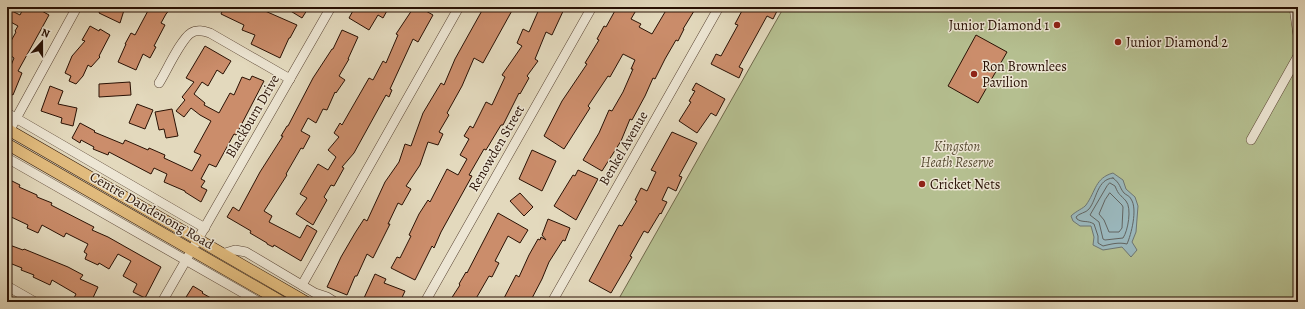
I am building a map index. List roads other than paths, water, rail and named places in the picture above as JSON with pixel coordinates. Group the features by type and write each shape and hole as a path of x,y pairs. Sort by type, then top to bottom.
{"main road":[{"name":"Centre Dandenong Road","path":"8,132 306,302"},
{"name":"Centre Dandenong Road","path":"7,144 282,302"}],"street":[{"path":"8,132 77,7"},
{"name":"Blackburn Drive","path":"162,302 331,7"},
{"path":"302,285 459,7"},
{"name":"Renowden Street","path":"425,302 592,7"},
{"name":"Benkel Avenue","path":"552,302 719,7"},
{"path":"1294,7 1298,35"},
{"path":"159,83 183,40 190,33 199,30 210,33 290,79"},
{"path":"1251,140 1298,56"},
{"name":"Centre Dandenong Road","path":"7,113 205,228"},
{"name":"Centre Dandenong Road","path":"7,158 259,302"},
{"name":"Centre Dandenong Road","path":"222,254 235,250 246,252 315,293 327,297 335,302"},
{"path":"7,286 35,302"}],"water":[{"path":"1113,173 1123,180 1126,189 1135,197 1138,206 1136,232 1132,242 1137,250 1131,257 1122,247 1103,250 1093,245 1094,237 1091,226 1080,226 1073,221 1071,216 1086,205 1099,182 1107,175"}],"place":[{"name":"Junior Diamond 1","path":"1057,25"},
{"name":"Junior Diamond 2","path":"1118,42"},
{"name":"Ron Brownlees Pavilion","path":"974,74"},
{"name":"Cricket Nets","path":"922,184"}],"park label":[{"name":"Kingston Heath Reserve","path":"957,154"}]}
